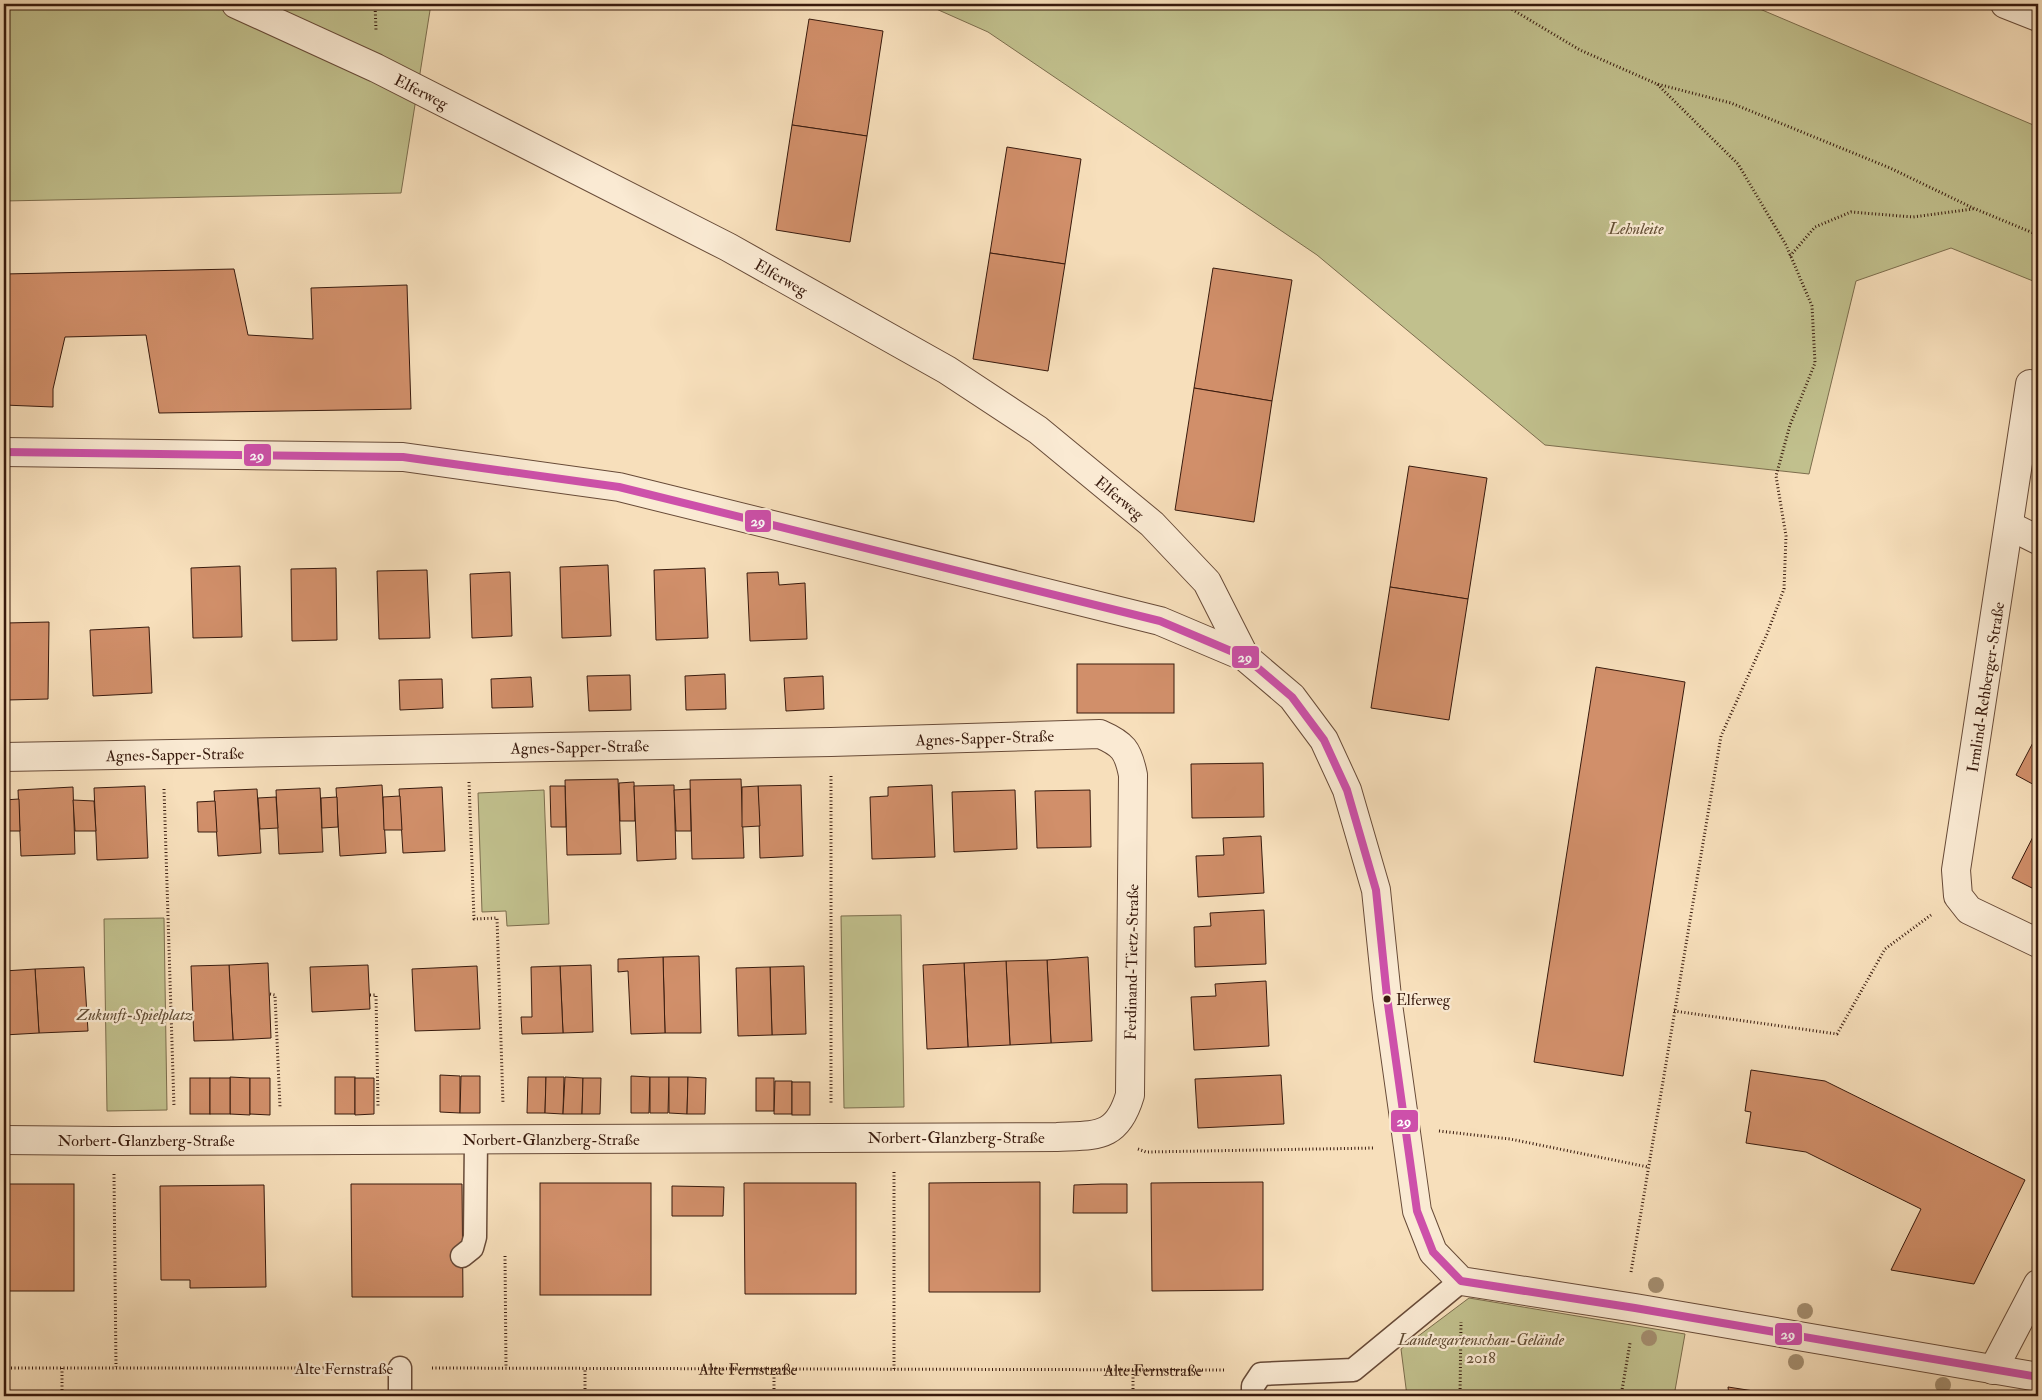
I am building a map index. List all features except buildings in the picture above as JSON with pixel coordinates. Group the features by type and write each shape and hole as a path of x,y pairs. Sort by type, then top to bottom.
{"street":[{"name":"Elferweg","path":"236,4 376,68 728,247 947,370 1038,430 1152,524 1207,582 1245,657"},
{"path":"2005,4 2038,17"},
{"name":"Irmlind-Rehberger-Straße","path":"1958,896 1956,870 2010,526 2030,384"},
{"path":"4,452 403,457 619,487 1160,621 1245,657 1292,697 1324,740 1347,790 1376,890 1388,997 1417,1211 1433,1252 1461,1281 2038,1377"},
{"path":"2010,526 2038,540"},
{"name":"Agnes-Sapper-Straße","path":"4,756 831,742 1100,734 1120,743 1130,757 1133,774"},
{"name":"Ferdinand-Tietz-Straße","path":"1098,1135 1116,1125 1125,1112 1130,1095 1133,774"},
{"path":"1958,896 1969,910 2038,943"},
{"name":"Norbert-Glanzberg-Straße","path":"4,1140 894,1138 1098,1135"},
{"path":"1993,1370 2038,1284"}],"lane":[{"path":"462,1256 472,1248 475,1237 476,1139"},
{"path":"1253,1396 1253,1386 1262,1374 1353,1370 1461,1281"},
{"path":"400,1368 400,1396"}],"path":[{"path":"1503,4 1580,50 1658,84 1731,103 1890,168 1973,208 2038,235"},
{"path":"1621,1396 1648,1167 1720,736 1767,634 1784,589 1786,536 1776,476 1790,425 1815,363 1812,306 1790,256 1738,164 1658,84"},
{"path":"1790,256 1814,227 1851,212 1913,217 1973,208"},
{"path":"831,742 832,1138"},
{"path":"468,749 474,919 497,918 504,1139"},
{"path":"163,754 175,1140"},
{"path":"1674,1011 1837,1034 1885,949 1958,896"},
{"path":"270,994 275,996 281,1140"},
{"path":"370,995 376,995 378,1140"},
{"path":"1098,1135 1146,1152 1407,1140 1432,1130 1510,1139 1648,1167"},
{"path":"894,1138 894,1369"},
{"path":"114,1141 116,1367"},
{"path":"1460,1396 1461,1281"},
{"name":"Alte Fernstraße","path":"4,1368 400,1368 506,1366 585,1369 1232,1370 1262,1374"},
{"path":"62,1368 62,1396"},
{"path":"585,1369 585,1396"},
{"path":"774,1369 774,1396"},
{"path":"1133,1370 1133,1396"}],"green space":[{"path":"4,4 431,4 401,193 4,201"},
{"name":"Lehnleite","path":"925,4 1748,4 2038,127 2038,283 1951,248 1856,281 1809,474 1545,445 1317,255 988,32"},
{"path":"544,790 549,924 507,926 506,911 482,912 478,793"},
{"path":"901,915 904,1107 844,1108 841,916"},
{"name":"Zukunft-Spielplatz","path":"164,918 167,1110 107,1111 104,919"},
{"name":"Landesgartenschau-Gelände 2018","path":"1469,1298 1685,1334 1674,1396 1407,1396 1401,1349"}],"transit line":[{"name":"29","path":"4,452 403,457 619,487 1160,621 1245,657 1292,697 1324,740 1347,790 1376,890 1387,997 1417,1211 1433,1252 1461,1281 1635,1308 2038,1377"}],"place":[{"name":"Elferweg","path":"1387,999"}]}
